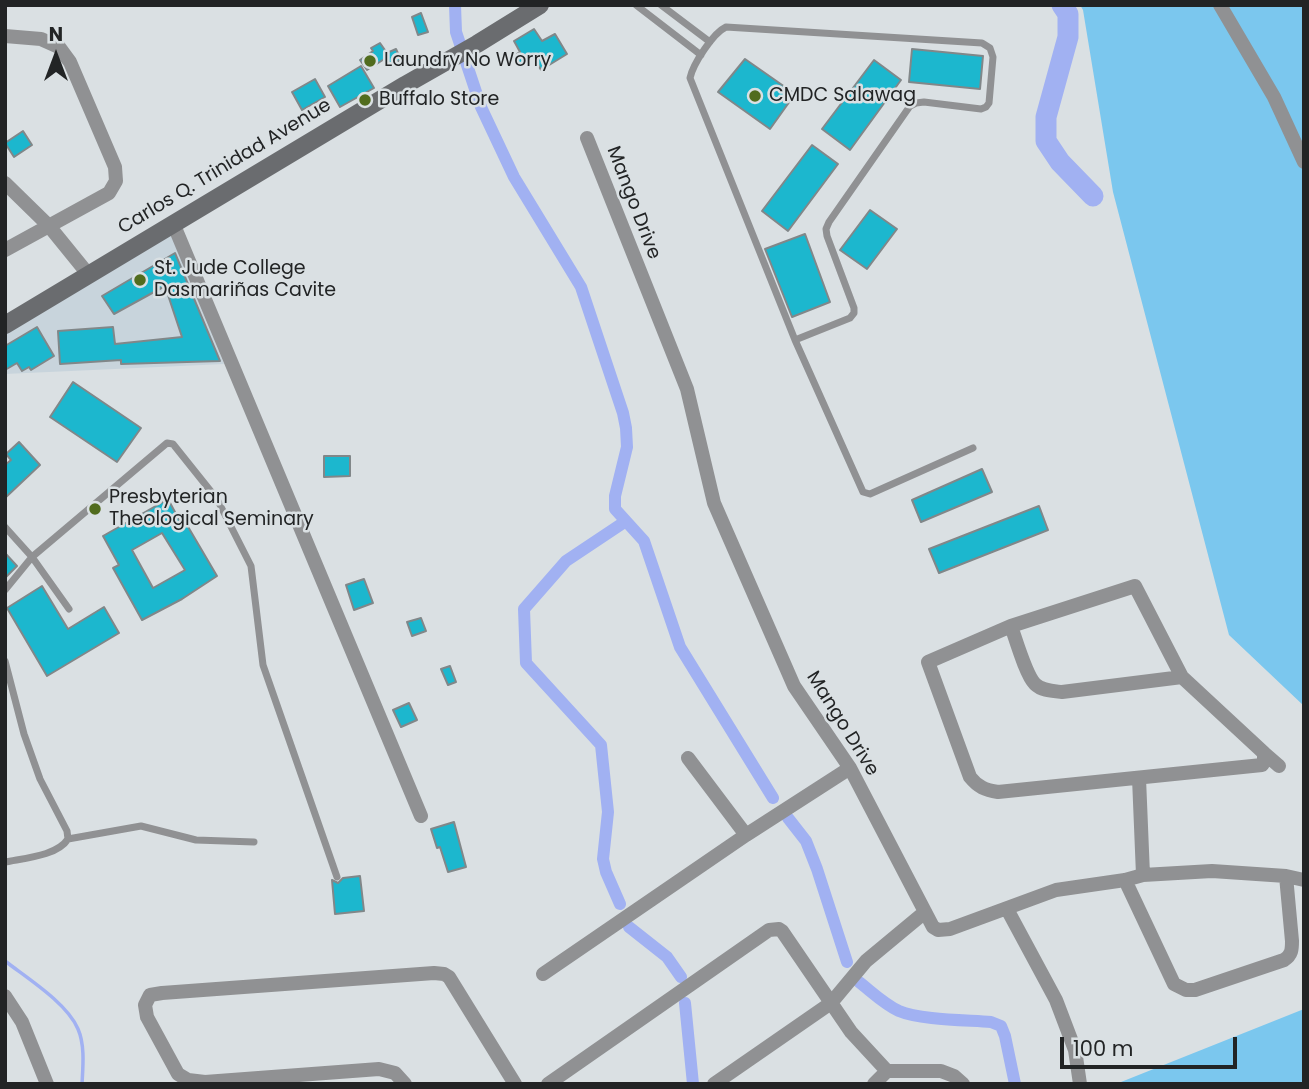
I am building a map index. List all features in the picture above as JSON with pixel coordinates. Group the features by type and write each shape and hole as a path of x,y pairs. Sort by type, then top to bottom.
{"main road":[{"name":"Carlos Q. Trinidad Avenue","path":"5,325 540,5"}],"street":[{"path":"1220,5 1274,97 1304,162"},
{"path":"5,36 41,39 60,47 70,62 115,167 116,181 108,193 5,250"},
{"name":"Mango Drive","path":"587,138 687,389 714,503 794,686 850,768 933,927 944,930 1056,890 1143,875 1212,871 1286,876 1304,880"},
{"path":"5,183 49,226 89,274"},
{"path":"173,223 421,816"},
{"path":"1264,753 1262,765 998,792 986,790 977,786 970,778 928,662 1011,626 1135,586 1182,677 1279,766"},
{"path":"1011,626 1030,677 1036,685 1047,691 1062,692 1182,677"},
{"path":"688,758 746,835"},
{"path":"543,974 746,835 850,768"},
{"path":"1139,778 1143,875"},
{"path":"1125,880 1174,984 1186,990 1195,990 1290,956 1293,940 1286,876"},
{"path":"1007,909 1056,1000 1075,1050 1080,1084"},
{"path":"714,1084 831,1003 866,961 925,912"},
{"path":"548,1084 769,930 779,929 851,1032 887,1072"},
{"path":"405,1084 395,1073 379,1069 205,1082 188,1080 178,1074 147,1017 145,1005 150,995 162,993 438,973 449,977 515,1084"},
{"path":"5,996 22,1022 47,1084"},
{"path":"874,1084 887,1072 941,1071 954,1076 963,1084"}],"lane":[{"path":"636,5 701,55"},
{"path":"661,5 710,41"},
{"path":"795,340 854,313 826,229 910,106 924,102 981,109 989,103 993,57 990,48 982,43 733,27 720,30 710,41 690,78 795,340 863,492 870,494 973,449"},
{"path":"5,590 32,557 167,443 173,444 217,499 251,566 264,665 337,877"},
{"path":"5,527 32,557 69,609"},
{"path":"5,662 24,734 40,779 67,831 68,839 65,845 55,851 5,862"},
{"path":"68,839 141,826 196,840 254,842"}],"shaded area":[{"path":"1080,5 1304,5 1304,706 1229,635 1113,192"},
{"name":"St. Jude College Dasmariñas Cavite","path":"171,229 224,364 5,374 5,332"},
{"path":"1304,1009 1304,1084 1116,1084"}],"building":[{"path":"421,13 428,32 418,35 412,17"},
{"path":"534,29 542,41 555,34 567,54 541,70 533,56 518,65 513,56 520,52 514,41"},
{"path":"380,43 387,53 396,49 401,60 390,65 386,58 367,70 360,60"},
{"path":"912,49 983,56 980,89 909,82"},
{"path":"745,59 795,94 770,129 718,92"},
{"path":"874,60 901,80 850,150 822,129"},
{"path":"361,66 374,88 340,107 328,86"},
{"path":"315,79 325,97 302,110 292,92"},
{"path":"23,131 32,145 14,157 5,143"},
{"path":"812,145 838,164 788,231 762,211"},
{"path":"870,210 897,229 867,269 840,250"},
{"path":"805,234 830,302 792,317 765,249"},
{"path":"175,253 220,361 121,364 121,360 60,364 58,331 113,327 115,344 182,337 165,286 114,314 102,296"},
{"path":"37,327 54,356 31,370 29,367 22,371 17,363 5,370 5,346"},
{"path":"73,382 141,428 117,462 50,417"},
{"path":"19,442 40,465 5,498 5,465 11,460 6,454"},
{"path":"324,456 350,456 350,476 324,477"},
{"path":"982,469 992,492 921,522 912,500"},
{"path":"168,499 183,527 187,525 217,576 182,599 142,620 113,568 119,565 103,536","holes":["162,533 185,570 153,588 132,550"]},
{"path":"1039,506 1048,530 939,573 929,549"},
{"path":"5,553 17,566 5,578"},
{"path":"364,579 373,603 354,610 346,585"},
{"path":"42,586 68,629 104,607 119,633 47,676 7,608"},
{"path":"421,618 426,631 412,636 407,622"},
{"path":"450,666 456,682 448,685 441,669"},
{"path":"409,703 417,720 401,727 393,710"},
{"path":"454,822 466,867 448,872 431,829"},
{"path":"360,876 364,911 335,914 332,880 338,883 343,878"}],"waterway":[{"path":"455,5 456,32 481,107 514,177 581,287 623,413 627,447 615,496 615,509 644,541 680,647 773,798"},
{"path":"1062,5 1068,14 1068,37 1046,117 1046,141 1060,162 1093,196"},
{"path":"620,904 603,859 608,812 601,745 526,663 524,609 566,561 626,521"},
{"path":"788,818 806,841 847,962"},
{"path":"629,927 667,957 681,977"},
{"path":"5,961 46,992 73,1019 82,1042 82,1084"},
{"path":"859,982 888,1005 908,1014 991,1022 1001,1026 1015,1084"},
{"path":"685,1003 693,1084"}],"place":[{"name":"Laundry No Worry","path":"370,61"},
{"name":"CMDC Salawag","path":"755,96"},
{"name":"Buffalo Store","path":"365,100"},
{"name":"St. Jude College Dasmariñas Cavite","path":"140,280"},
{"name":"Presbyterian Theological Seminary","path":"95,509"}]}
